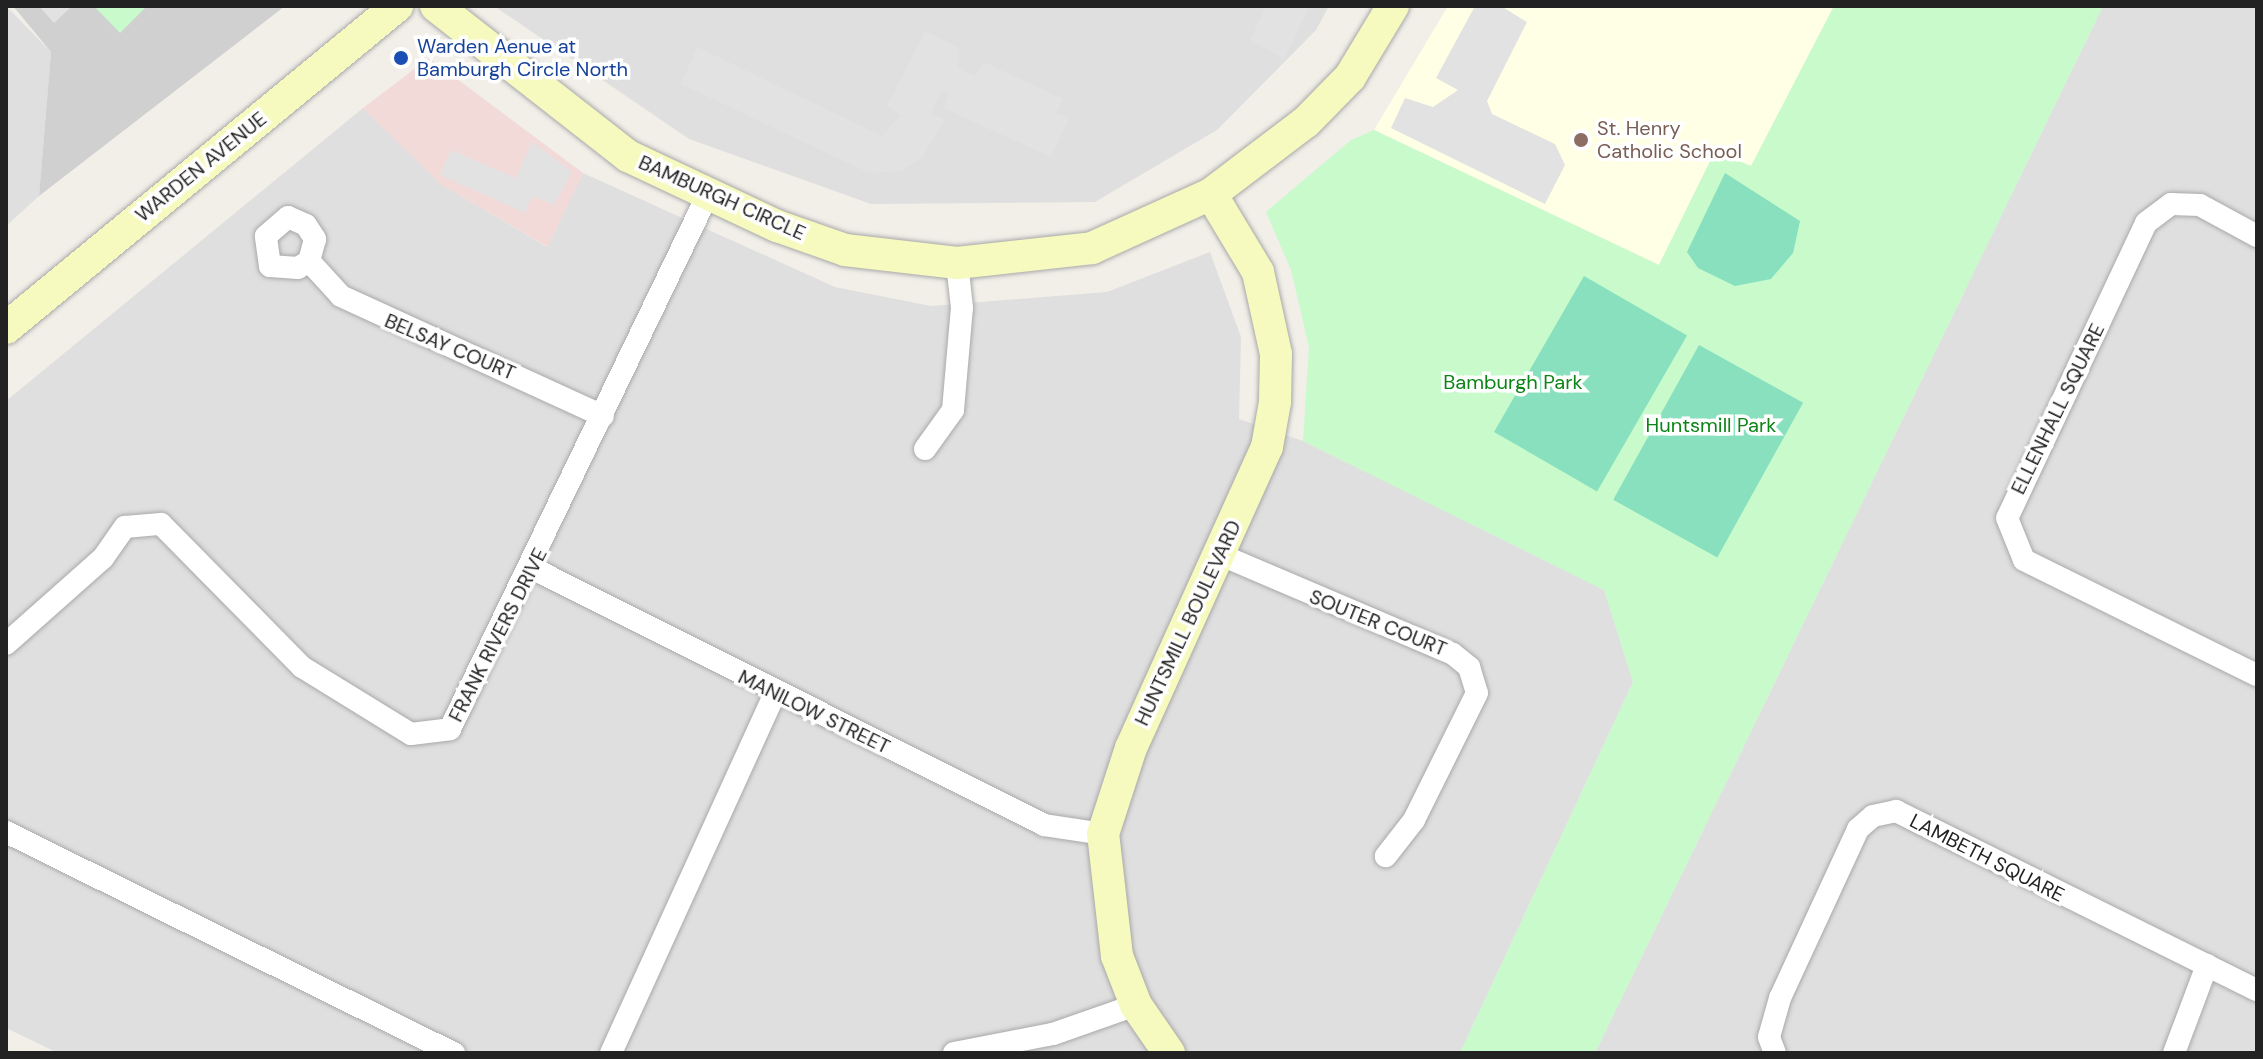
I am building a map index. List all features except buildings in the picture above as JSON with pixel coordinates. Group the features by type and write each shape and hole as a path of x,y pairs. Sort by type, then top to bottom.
{"street":[{"name":"WARDEN AVENUE","path":"6,328 397,6"},
{"name":"BAMBURGH CIRCLE","path":"436,6 574,119 628,156 845,250 957,263 1092,248 1211,194 1331,96 1393,6"},
{"name":"FRANK RIVERS DRIVE","path":"6,644 103,558 125,527 161,524 302,667 411,734 440,735 461,718 709,192"},
{"name":"HUNTSMILL BOULEVARD","path":"1169,1053 1136,1005 1117,956 1103,834 1131,748 1221,555 1267,447 1276,354 1258,272 1211,194"},
{"name":"ELLENHALL SQUARE","path":"2257,236 2200,205 2171,204 2146,223 2007,518 2024,560 2257,675"},
{"name":"BELSAY COURT","path":"309,261 341,296 367,311 603,416"},
{"path":"925,449 953,410 962,308 957,263"},
{"name":"SOUTER COURT","path":"1221,555 1453,654 1472,672 1477,693 1414,820 1386,856"},
{"name":"MANILOW STREET","path":"532,568 775,693 1044,825 1103,834"},
{"path":"611,1053 775,693"},
{"name":"LAMBETH SQUARE","path":"1775,1053 1769,1037 1780,998 1858,829 1885,813 1896,811 2257,990"},
{"path":"6,832 454,1053"},
{"path":"2174,1053 2207,965"},
{"path":"954,1053 1053,1034 1136,1005"}],"shaded area":[{"path":"6,6 51,52 39,196 6,226"},
{"path":"13,6 285,6 39,196 51,52"},
{"path":"39,6 72,6 54,23"},
{"path":"494,6 1329,6 1316,30 1217,130 1095,202 871,204 689,139"},
{"path":"1266,6 1310,6 1284,59 1250,40"},
{"name":"St. Henry Catholic School","path":"1448,6 1834,6 1751,167 1715,152 1659,265 1374,130"},
{"path":"1475,6 1501,6 1527,22 1487,101 1492,114 1555,144 1565,165 1545,204 1391,128 1405,98 1433,107 1458,90 1436,78"},
{"path":"2103,6 2257,6 2257,1053 1595,1053"},
{"path":"925,31 959,48 958,68 975,76 984,62 1063,99 1056,113 1069,118 1051,157 943,108 950,94 941,92 931,113 945,120 921,159 900,171 869,173 681,84 697,47 882,136 901,115 887,106"},
{"path":"429,58 583,173 548,247 440,184 363,108"},
{"path":"363,108 441,184 547,247 583,173 835,287 931,306 1107,292 1210,252 1241,337 1239,419 1303,441 1604,589 1633,682 1460,1053 58,1053 6,1028 6,401"},
{"path":"532,142 572,172 554,205 532,196 525,213 440,175 451,150 516,178"}],"green space":[{"path":"94,6 147,6 120,33"},
{"name":"Huntsmill Park","path":"1834,6 2103,6 1595,1053 1460,1053 1633,682 1604,590 1303,441 1309,347 1291,270 1266,212 1351,140 1374,130 1659,265 1715,151 1751,166"},
{"path":"1725,173 1800,221 1793,253 1771,279 1735,286 1698,268 1687,252"},
{"path":"1584,276 1687,335 1597,491 1494,432"},
{"path":"1699,345 1803,403 1717,558 1613,500"}],"place":[{"name":"Warden Aenue at Bamburgh Circle North","path":"401,58"},
{"name":"St. Henry Catholic School","path":"1581,140"}],"park label":[{"name":"Bamburgh Park","path":"1513,382"}]}
